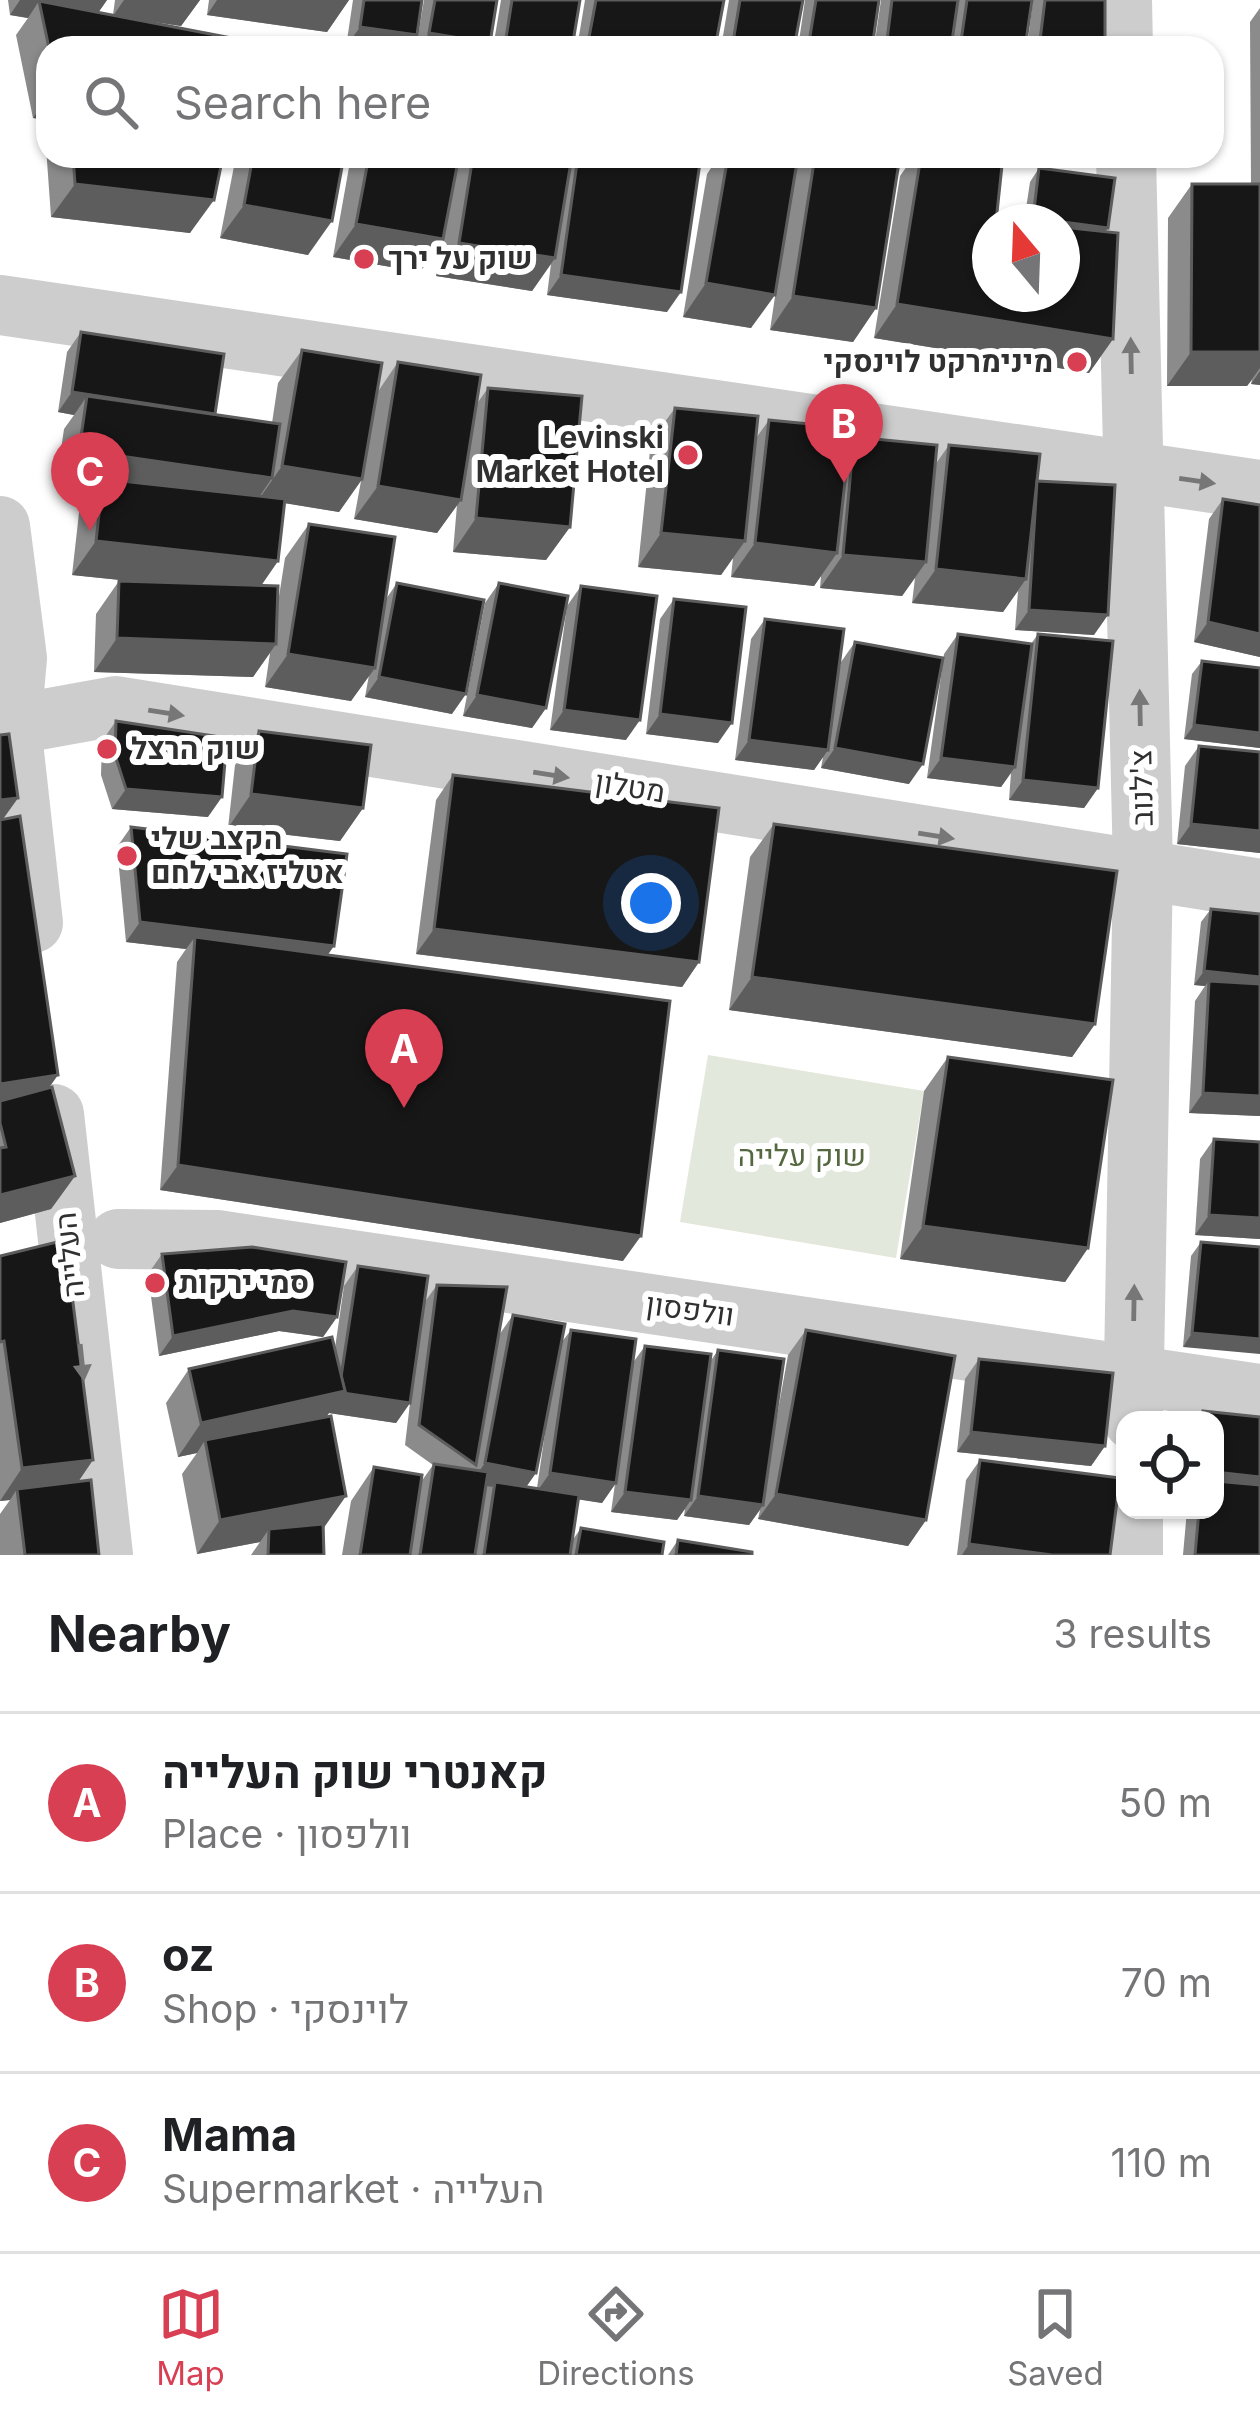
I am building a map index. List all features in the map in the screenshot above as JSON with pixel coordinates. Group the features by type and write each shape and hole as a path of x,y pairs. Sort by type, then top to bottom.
{"street":[{"path":"1122,0 1124,36"},
{"name":"צ'לנוב","path":"1126,168 1143,867 1118,1169 1133,1397"},
{"path":"0,305 1260,490"},
{"path":"0,526 17,658 5,726 40,986"},
{"name":"מטלון","path":"5,726 116,706 1143,867 1260,890"},
{"name":"העלייה","path":"48,1057 104,1555"},
{"name":"וולפסון","path":"70,1246 217,1240 1133,1397 1260,1394"},
{"path":"1133,1519 1133,1555"}],"green space":[{"name":"שוק עלייה","path":"708,1055 924,1091 896,1258 680,1222"}],"building":[{"path":"364,0 422,0 417,35 360,27"},
{"path":"435,0 497,0 491,36 429,33"},
{"path":"512,0 580,0 574,36 506,36"},
{"path":"596,0 724,0 717,36 589,36"},
{"path":"740,0 803,0 796,36 734,36"},
{"path":"816,0 879,0 874,36 810,36"},
{"path":"892,0 958,0 953,36 888,36"},
{"path":"967,0 1032,0 1027,36 962,36"},
{"path":"1045,0 1105,0 1105,36 1040,36"},
{"path":"39,1 221,36 46,36"},
{"path":"74,168 221,168 214,200 75,184"},
{"path":"251,168 342,168 332,221 244,205"},
{"path":"367,168 457,168 443,239 356,224"},
{"path":"471,168 570,168 555,258 459,243"},
{"path":"576,168 699,168 681,292 561,275"},
{"path":"726,168 796,168 775,295 706,283"},
{"path":"813,168 898,168 876,308 793,296"},
{"path":"919,168 1002,168 998,204 972,204 972,312 1080,312 1080,229 1118,233 1113,339 897,304"},
{"path":"1039,168 1115,178 1108,228 1080,224 1080,204 1035,204"},
{"path":"1192,184 1260,184 1260,352 1191,352"},
{"path":"81,332 224,354 215,414 72,392"},
{"path":"302,350 382,363 362,479 282,466"},
{"path":"398,362 481,375 461,500 378,486"},
{"path":"488,388 582,396 570,527 476,518"},
{"path":"87,396 280,424 272,478 79,450"},
{"path":"675,408 758,416 745,541 661,533"},
{"path":"769,420 851,428 837,553 755,543"},
{"path":"854,437 937,445 926,562 843,555"},
{"path":"949,445 1040,454 1026,579 936,569"},
{"path":"103,479 285,499 278,561 96,541"},
{"path":"1037,481 1115,485 1108,615 1029,610"},
{"path":"1223,499 1260,505 1260,634 1208,622"},
{"path":"309,524 395,537 375,668 288,654"},
{"path":"119,581 278,586 276,644 117,638"},
{"path":"397,583 484,600 466,694 379,677"},
{"path":"499,583 568,596 546,708 477,695"},
{"path":"581,586 657,596 640,720 564,710"},
{"path":"674,599 746,607 732,723 660,714"},
{"path":"765,619 844,629 828,750 749,740"},
{"path":"958,634 1032,644 1015,767 941,758"},
{"path":"1038,634 1113,641 1098,788 1023,780"},
{"path":"855,642 943,658 923,764 835,748"},
{"path":"1202,661 1260,668 1260,733 1194,725"},
{"path":"116,721 227,738 222,797 126,789 115,755"},
{"path":"259,731 371,745 363,808 251,794"},
{"path":"9,734 18,798 0,800 0,735"},
{"path":"1199,746 1260,752 1260,831 1191,824"},
{"path":"453,775 719,808 699,962 434,929"},
{"path":"20,816 58,1075 0,1084 0,820"},
{"path":"774,824 1117,871 1095,1024 752,977"},
{"path":"131,827 347,854 334,946 140,922"},
{"path":"1211,909 1260,914 1260,977 1204,971"},
{"path":"195,937 670,1001 641,1236 178,1165"},
{"path":"1209,981 1260,984 1260,1096 1203,1093"},
{"path":"948,1057 1113,1080 1088,1248 923,1226"},
{"path":"52,1087 75,1176 0,1195 0,1148 6,1147 0,1101"},
{"path":"1214,1139 1260,1142 1260,1218 1209,1215"},
{"path":"65,1240 93,1460 22,1468 4,1341 0,1342 0,1256"},
{"path":"1201,1242 1260,1247 1260,1339 1192,1333"},
{"path":"252,1247 346,1262 337,1317 293,1311 173,1336 162,1254"},
{"path":"358,1266 428,1276 410,1403 343,1393 341,1377"},
{"path":"437,1285 507,1287 476,1465 419,1425"},
{"path":"513,1315 565,1324 536,1473 485,1463"},
{"path":"571,1330 636,1339 616,1483 550,1473"},
{"path":"806,1330 955,1356 926,1520 776,1494"},
{"path":"332,1337 345,1391 201,1423 189,1369"},
{"path":"645,1346 711,1354 691,1500 625,1492"},
{"path":"718,1350 784,1359 763,1505 698,1496"},
{"path":"979,1359 1113,1373 1105,1446 971,1432"},
{"path":"1224,1413 1260,1417 1260,1477 1224,1473"},
{"path":"331,1416 346,1496 220,1520 205,1440"},
{"path":"980,1460 1116,1477 1110,1555 1052,1555 969,1544"},
{"path":"434,1464 488,1472 475,1555 420,1555"},
{"path":"374,1467 422,1475 410,1555 360,1555"},
{"path":"91,1480 99,1555 25,1555 17,1489"},
{"path":"495,1482 579,1495 570,1555 484,1555"},
{"path":"1224,1482 1260,1485 1260,1555 1195,1555 1198,1519 1224,1519"},
{"path":"323,1524 324,1555 268,1555 269,1529"},
{"path":"581,1528 664,1542 662,1555 576,1555"},
{"path":"678,1540 752,1552 752,1555 676,1555"}],"place":[{"name":"שוק על ירך","path":"364,259"},
{"name":"מינימרקט לוינסקי","path":"1077,362"},
{"name":"Levinski Market Hotel","path":"688,455"},
{"name":"oz","path":"844,483"},
{"name":"Mama","path":"90,531"},
{"name":"שוק הרצל","path":"107,749"},
{"name":"הקצב שלי אטליז אבי לחם","path":"127,856"},
{"name":"קאנטרי שוק העלייה","path":"404,1108"},
{"name":"סמי ירקות","path":"155,1283"}]}
